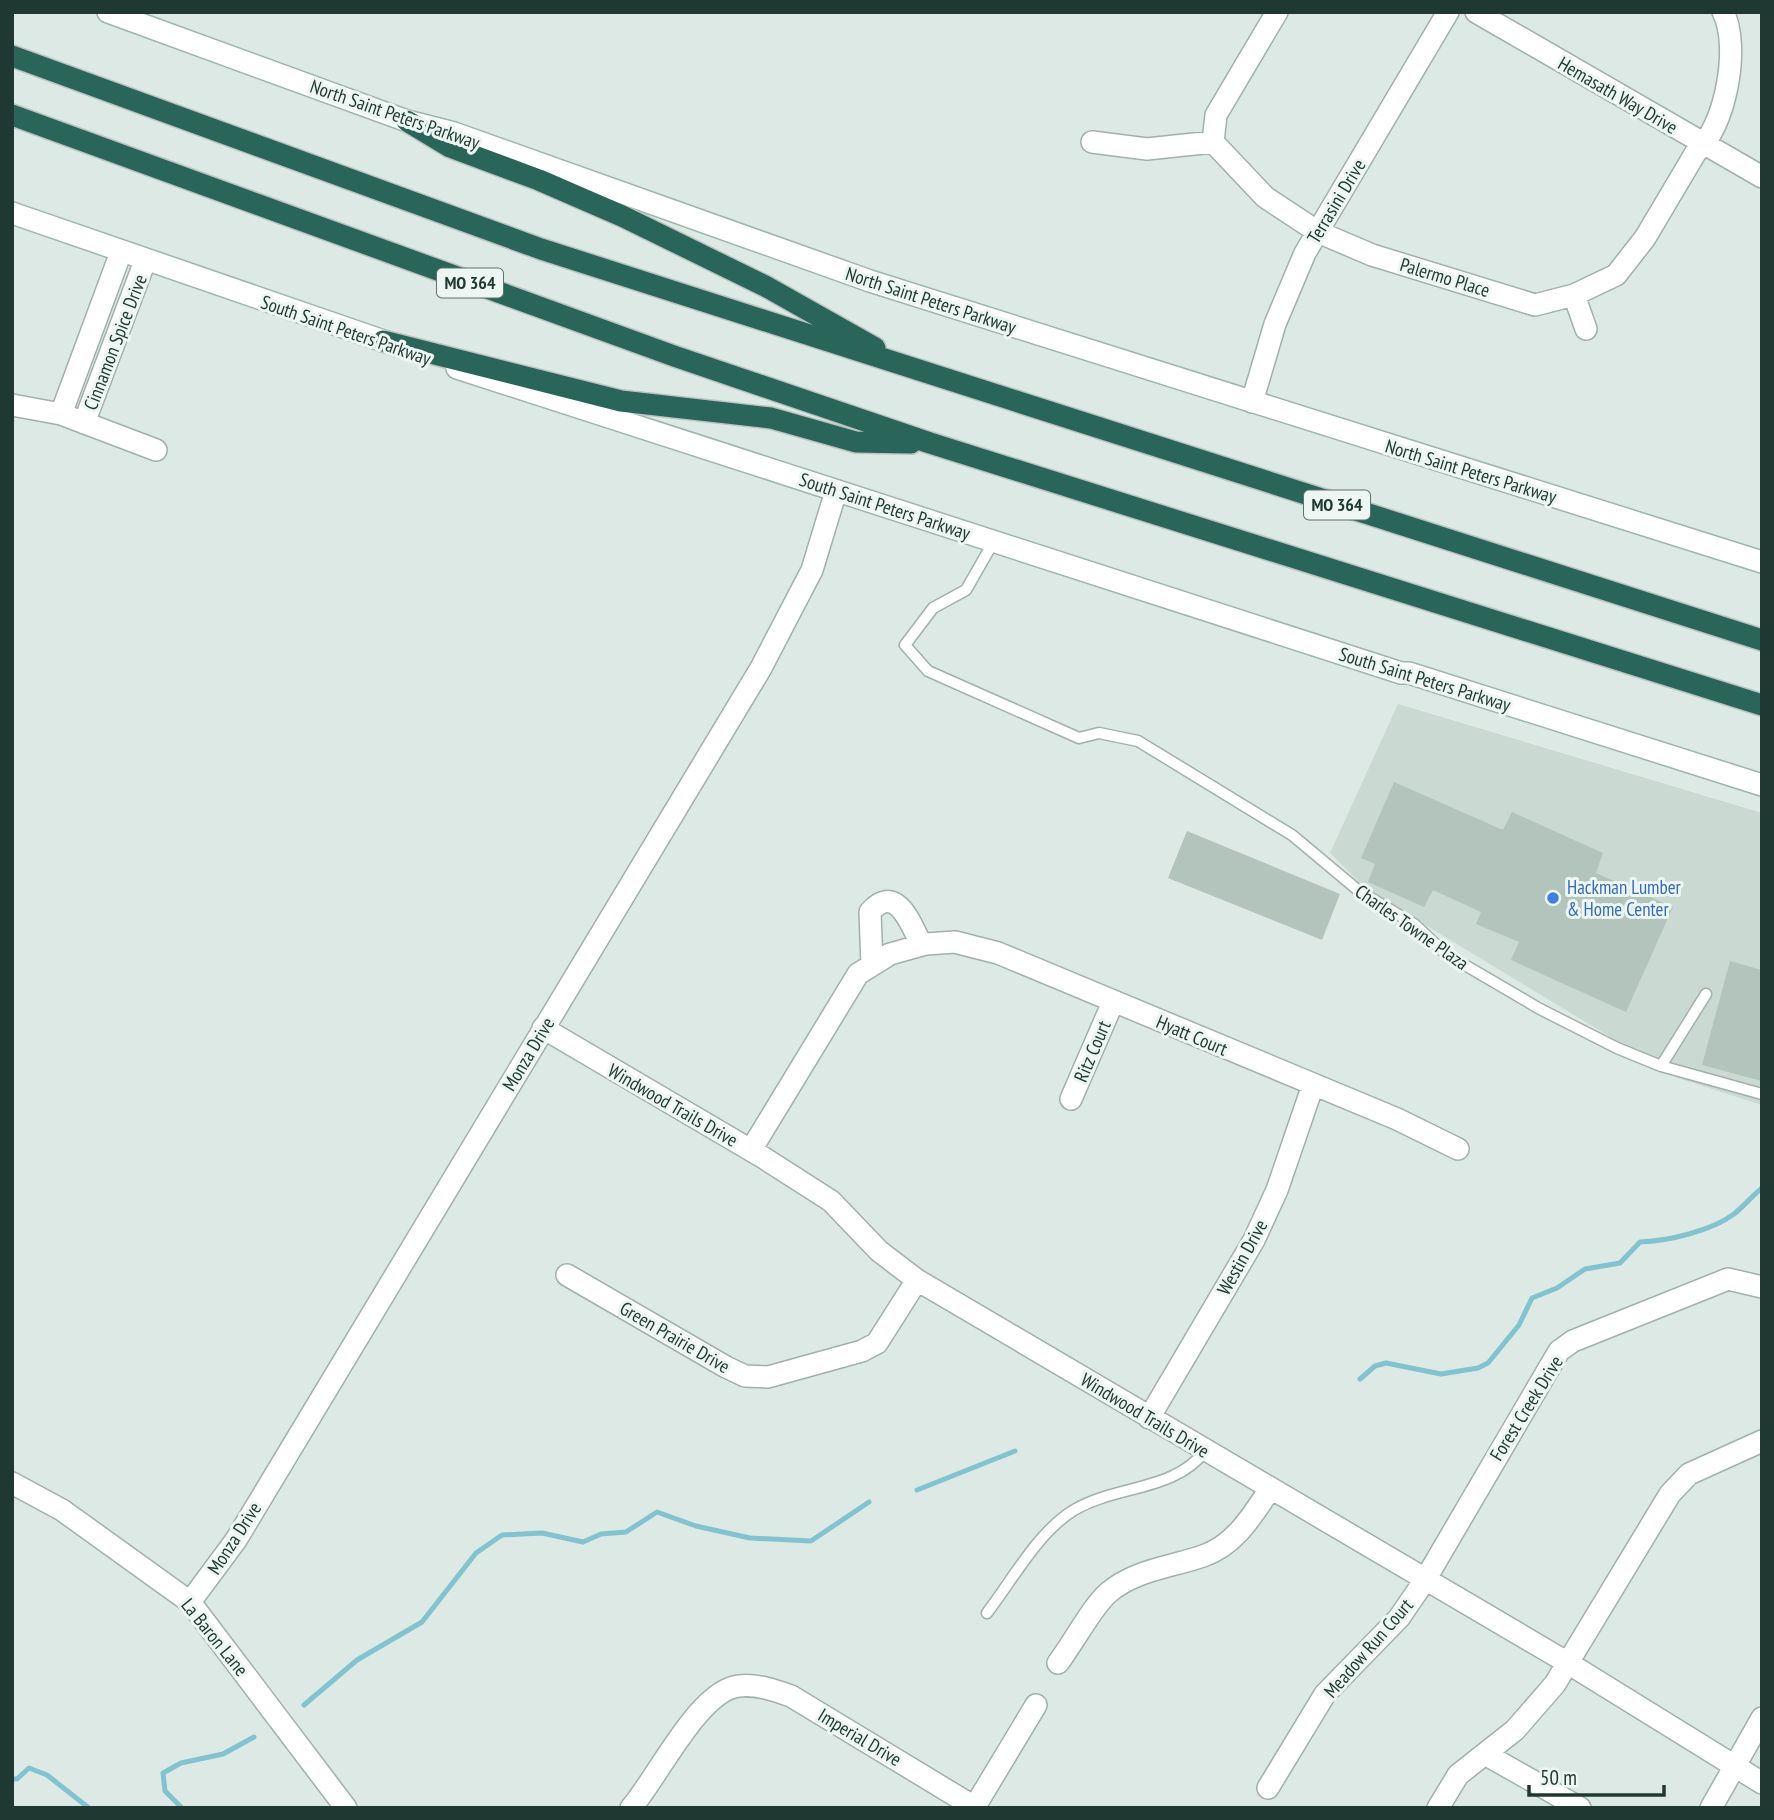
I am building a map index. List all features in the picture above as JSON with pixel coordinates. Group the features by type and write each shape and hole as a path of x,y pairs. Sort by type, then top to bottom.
{"highway":[{"name":"MO 364","path":"12,57 541,249 1762,640"},
{"name":"MO 364","path":"12,115 596,328 930,443 1762,705"},
{"path":"407,121 450,147 582,198 753,280 913,370"},
{"path":"383,341 621,401 771,418 856,442 930,443"}],"street":[{"name":"North Saint Peters Parkway","path":"108,12 407,121 454,133 858,277 1762,562"},
{"path":"1092,142 1147,149 1213,142 1216,115 1277,12"},
{"name":"Terrasini Drive","path":"1252,402 1275,324 1305,253 1448,12"},
{"name":"Hemasath Way Drive","path":"1476,12 1762,177"},
{"name":"Palermo Place","path":"1213,142 1265,197 1318,232 1372,255 1535,305 1574,295 1616,275 1645,238 1696,152 1705,145 1729,85 1732,51 1723,12"},
{"name":"South Saint Peters Parkway","path":"12,213 515,388 1401,673 1409,673 1762,785"},
{"name":"Cinnamon Spice Drive","path":"61,414 121,252"},
{"name":"Cinnamon Spice Drive","path":"84,423 145,261"},
{"path":"1574,295 1586,329"},
{"path":"12,405 61,414 156,450"},
{"name":"Monza Drive","path":"190,1602 236,1540 761,668 812,570 836,491"},
{"path":"872,965 870,912 881,902 890,901 901,906 921,944"},
{"name":"Hyatt Court","path":"751,1150 858,974 890,954 921,944 955,942 998,953 1397,1119 1458,1149"},
{"name":"Ritz Court","path":"1071,1100 1113,1002"},
{"name":"Windwood Trails Drive","path":"543,1028 751,1150 831,1201 879,1251 917,1280 1567,1663 1762,1783"},
{"name":"Westin Drive","path":"1149,1418 1254,1240 1277,1190 1313,1085"},
{"name":"Green Prairie Drive","path":"567,1275 726,1367 746,1376 768,1377 862,1351 877,1343 917,1280"},
{"name":"Forest Creek Drive","path":"1425,1580 1559,1352 1573,1340 1728,1279 1762,1287"},
{"path":"1438,1808 1458,1775 1515,1730 1555,1684 1670,1494 1689,1474 1762,1441"},
{"name":"La Baron Lane","path":"12,1483 62,1510 190,1602 346,1808"},
{"path":"1058,1663 1108,1593 1150,1570 1205,1556 1226,1543 1245,1527 1270,1489"},
{"name":"Meadow Run Court","path":"1268,1787 1325,1694 1399,1618 1425,1580"},
{"name":"Imperial Drive","path":"631,1808 650,1787 697,1713 715,1696 737,1686 765,1687 791,1696 974,1807"},
{"path":"974,1807 1036,1705"},
{"path":"1711,1808 1762,1718"},
{"path":"1485,1754 1580,1808"}],"lane":[{"name":"Charles Towne Plaza","path":"994,541 966,590 933,608 905,645 928,671 1079,738 1099,733 1138,741 1225,791 1292,835 1359,891 1414,925 1447,954 1540,1009 1617,1048 1661,1066 1762,1094"},
{"path":"1661,1066 1706,994"},
{"path":"987,1613 1040,1542 1066,1516 1090,1502 1179,1475 1194,1465 1205,1451"}],"shaded area":[{"path":"1398,704 1762,813 1762,1105 1678,1078 1366,889 1330,853"}],"building":[{"name":"Hackman Lumber & Home Center","path":"1394,782 1503,830 1512,812 1603,853 1596,873 1673,907 1626,1012 1511,960 1519,942 1476,924 1481,912 1433,890 1424,907 1368,882 1375,864 1361,858"},
{"path":"1187,831 1340,894 1322,940 1168,878"},
{"path":"1730,961 1762,970 1762,1081 1702,1065"}],"waterway":[{"path":"1360,1379 1375,1366 1386,1363 1441,1374 1478,1368 1488,1363 1519,1325 1532,1298 1557,1288 1585,1269 1620,1263 1640,1242 1676,1237 1725,1220 1762,1188"},
{"path":"917,1490 1015,1451"},
{"path":"304,1705 357,1660 422,1622 476,1553 502,1535 542,1533 583,1542 601,1534 626,1532 657,1512 696,1526 750,1538 811,1541 869,1502"},
{"path":"182,1808 165,1791 163,1773 181,1763 223,1754 254,1737"},
{"path":"12,1779 17,1779 29,1768 47,1775 89,1808"}],"place":[{"name":"Hackman Lumber & Home Center","path":"1553,898"}]}
